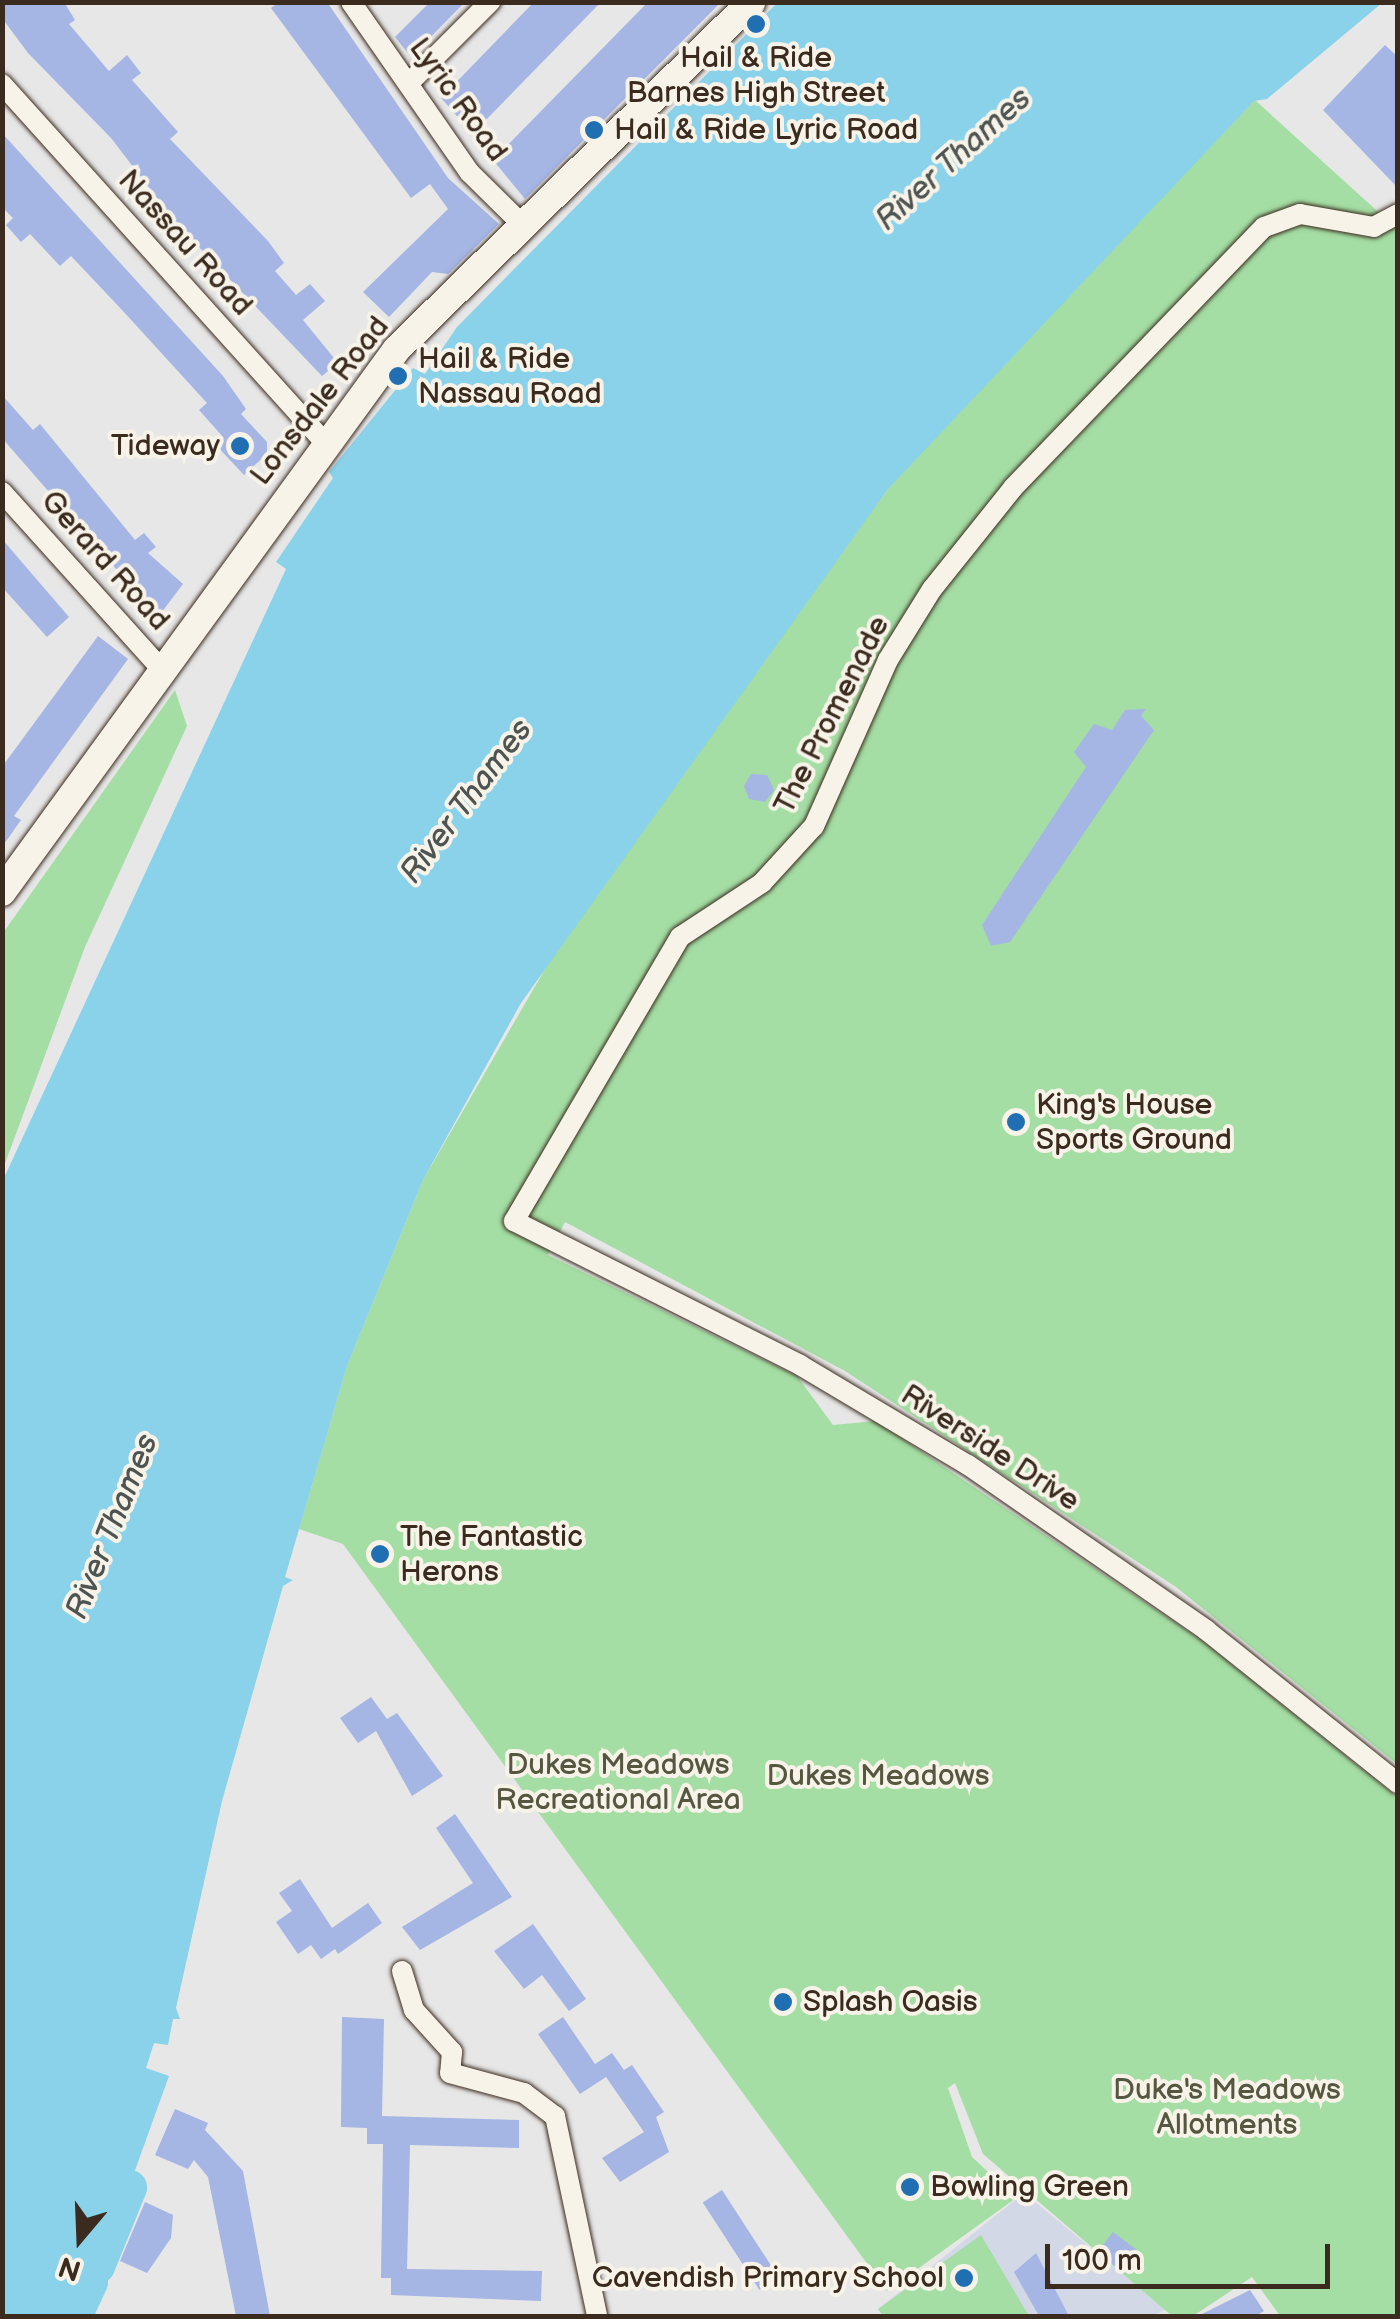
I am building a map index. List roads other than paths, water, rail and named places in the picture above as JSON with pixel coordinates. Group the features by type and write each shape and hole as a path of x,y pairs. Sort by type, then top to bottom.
{"main road":[{"name":"Lonsdale Road","path":"2,892 323,442 397,349 751,2"}],"street":[{"name":"Lyric Road","path":"351,2 470,173 524,226"},
{"path":"409,83 490,2"},
{"name":"Nassau Road","path":"2,84 323,442"},
{"name":"The Promenade","path":"514,1220 680,937 762,883 814,826 888,660 932,588 1014,488 1264,227 1300,214 1374,226 1398,214"},
{"name":"Gerard Road","path":"2,492 163,671"},
{"name":"Riverside Drive","path":"514,1220 800,1365 968,1466 1206,1630 1398,1783"},
{"path":"402,1971 430,2036 452,2052 450,2073 524,2093 555,2116 597,2316"}],"water":[{"name":"River Thames","path":"777,3 1382,3 1267,99 1254,101 888,489 521,1003 423,1180 347,1366 285,1577 293,1580 283,1586 222,1801 176,2008 180,2019 173,2019 168,2045 154,2043 146,2068 169,2076 129,2187 97,2266 77,2256 70,2271 90,2281 74,2316 3,2316 3,1180 286,569 276,562 333,478 329,472 413,368 425,374 457,327"}],"waterway":[{"path":"74,2316 90,2281 70,2272 77,2256 97,2266 129,2187 87,2172"}],"place":[{"name":"Hail & Ride Barnes High Street","path":"756,24"},
{"name":"Hail & Ride Lyric Road","path":"594,130"},
{"name":"Hail & Ride Nassau Road","path":"398,376"},
{"name":"Tideway","path":"240,446"},
{"name":"King's House Sports Ground","path":"1016,1122"},
{"name":"The Fantastic Herons","path":"380,1554"},
{"name":"Splash Oasis","path":"783,2002"},
{"name":"Bowling Green","path":"910,2187"},
{"name":"Cavendish Primary School","path":"964,2278"}],"park label":[{"name":"Dukes Meadows","path":"878,1776"},
{"name":"Dukes Meadows Recreational Area","path":"618,1782"},
{"name":"Duke's Meadows Allotments","path":"1227,2107"}]}
